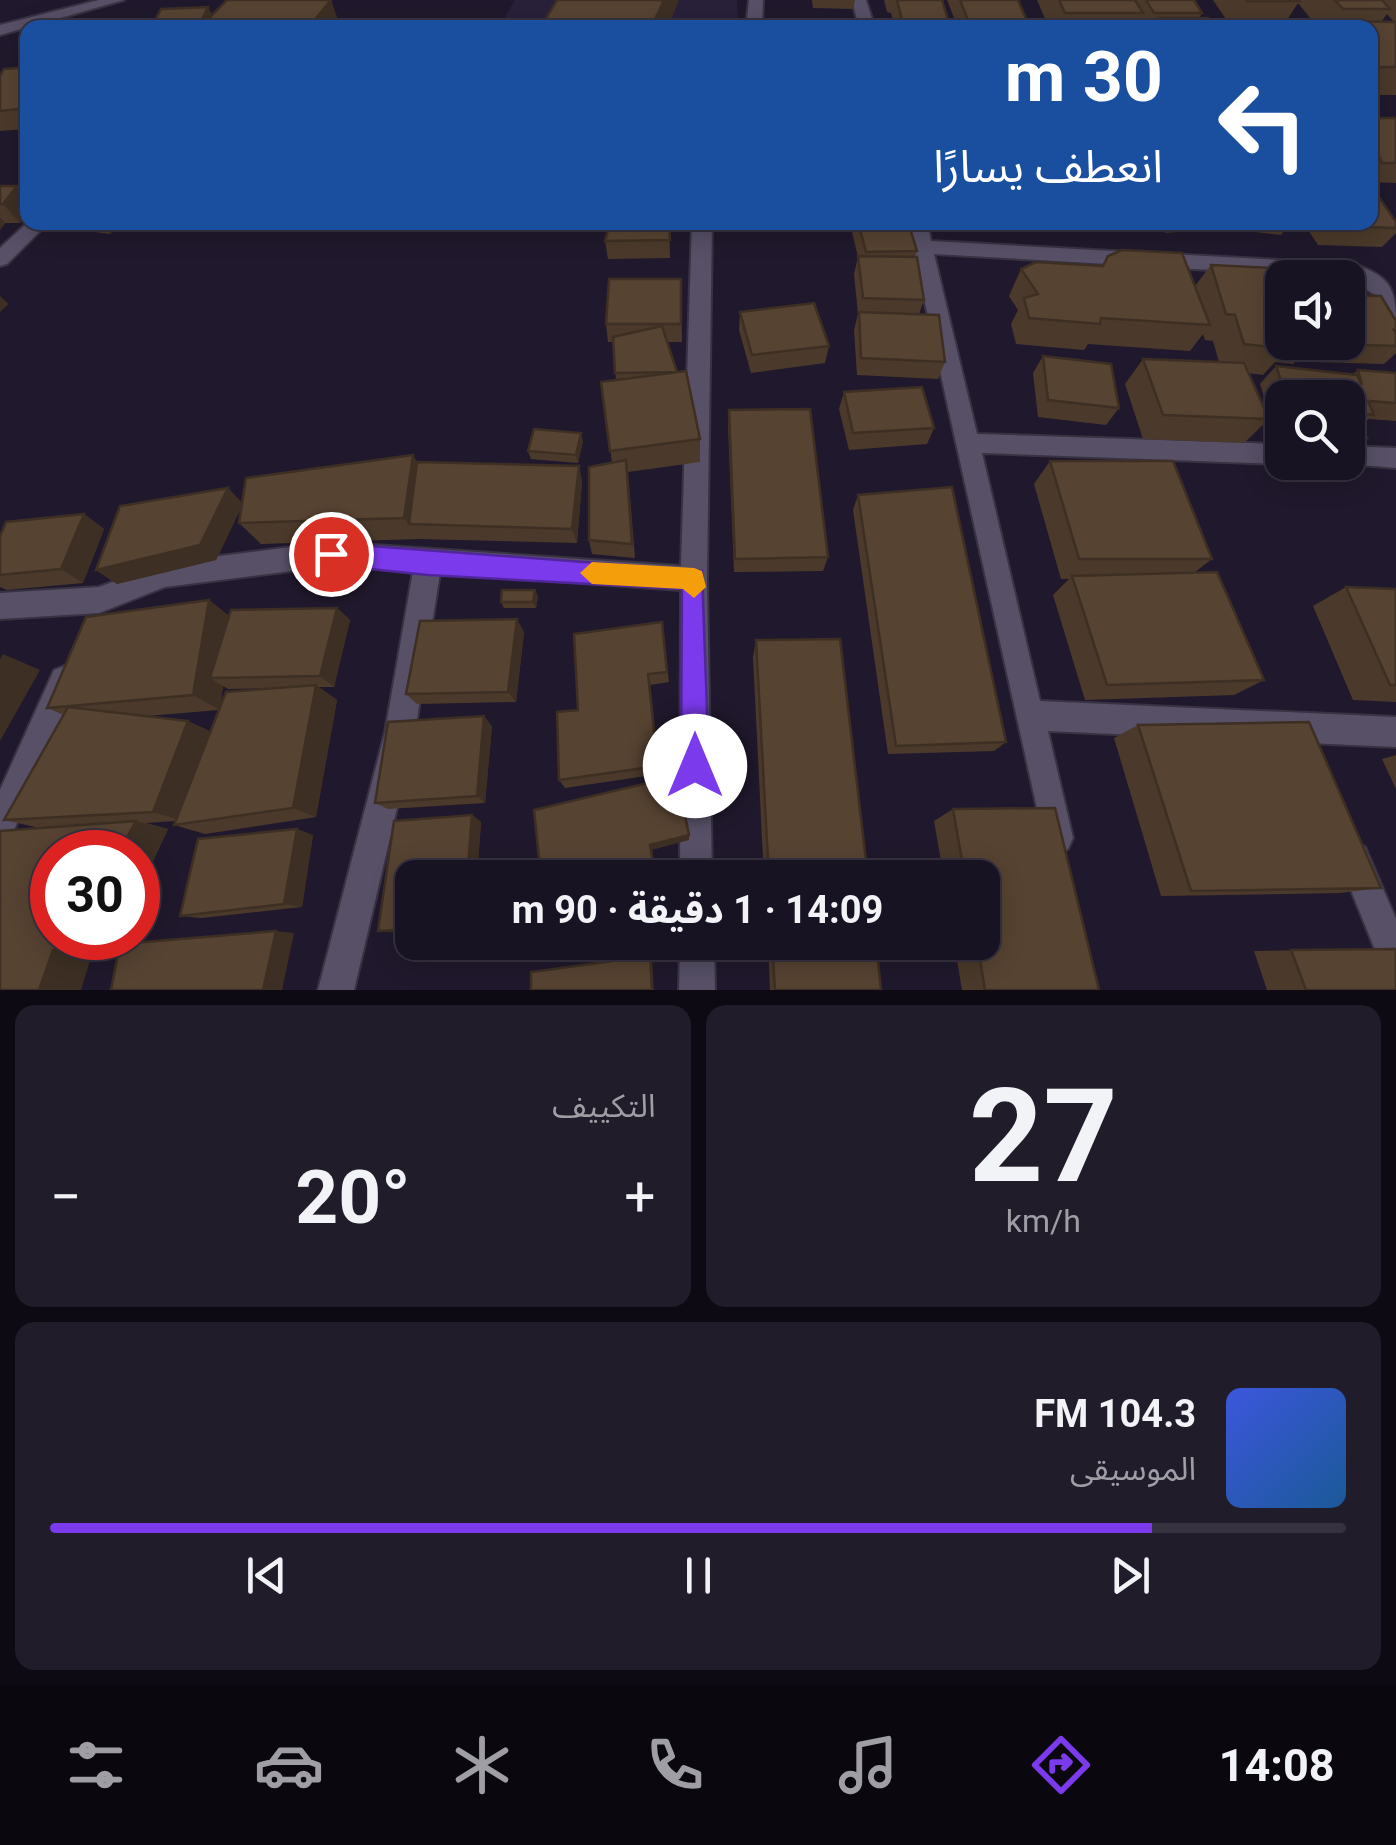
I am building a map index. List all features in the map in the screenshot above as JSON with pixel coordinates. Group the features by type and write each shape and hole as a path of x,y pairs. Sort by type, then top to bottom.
{"street":[{"path":"39,20 117,0"},
{"path":"0,259 31,230"},
{"path":"696,860 694,579 702,230"},
{"path":"1062,862 920,235 1353,271 1382,290 1396,314"},
{"path":"966,443 1265,453"},
{"path":"1365,457 1396,458"},
{"path":"0,606 99,600 164,575 331,554 428,564 694,579"},
{"path":"336,990 400,732 428,564"},
{"path":"0,826 99,600"},
{"path":"1030,714 1396,732"},
{"path":"1300,727 1315,763"},
{"path":"1344,835 1396,960"},
{"path":"697,960 697,990"}],"shaded area":[{"path":"515,0 737,0 738,20 504,20"}],"building":[{"path":"227,0 331,0 315,20 207,20"},
{"path":"557,0 664,0 655,20 545,20"},
{"path":"897,0 942,0 948,20 902,20"},
{"path":"960,0 1018,0 1027,20 968,20"},
{"path":"1059,0 1135,0 1143,13 1065,13"},
{"path":"1146,0 1194,0 1202,13 1154,13"},
{"path":"1335,0 1382,0 1390,9 1343,9"},
{"path":"208,7 202,20 155,20 161,9"},
{"path":"1159,18 1209,20 1160,20"},
{"path":"1378,22 1396,22 1396,67 1378,67"},
{"path":"20,68 20,109 0,111 0,76 4,69"},
{"path":"1378,118 1396,118 1396,163 1382,163 1378,154"},
{"path":"0,186 17,186 3,204 0,204"},
{"path":"1378,196 1396,222 1396,228 1378,227"},
{"path":"608,230 669,230 670,240 605,241"},
{"path":"860,230 910,230 917,251 866,252"},
{"path":"1122,250 1182,253 1210,325 1101,318 1100,324 1029,318 1024,298 1038,294 1021,269 1036,262 1103,266 1108,256"},
{"path":"858,256 917,257 924,300 863,298"},
{"path":"1211,265 1265,268 1265,346 1244,344 1235,315 1226,314"},
{"path":"609,279 681,279 681,324 606,324"},
{"path":"1365,296 1381,296 1396,321 1396,346 1365,345"},
{"path":"814,303 829,346 752,355 740,312"},
{"path":"859,312 939,315 945,362 861,358"},
{"path":"662,326 677,372 615,373 613,337"},
{"path":"1043,356 1111,364 1119,408 1048,400"},
{"path":"1143,359 1244,363 1265,410 1265,419 1163,415"},
{"path":"1276,366 1357,375 1360,380 1281,380"},
{"path":"1358,370 1396,373 1396,403 1368,401 1374,415 1365,414 1365,380 1361,380"},
{"path":"686,371 700,439 610,451 601,382"},
{"path":"922,387 934,428 853,433 844,392"},
{"path":"810,409 828,557 735,559 729,410"},
{"path":"534,429 581,433 576,455 528,451"},
{"path":"413,455 404,518 239,523 246,478"},
{"path":"626,460 632,544 589,540 589,467"},
{"path":"1050,461 1173,461 1212,559 1079,559"},
{"path":"417,462 579,466 572,529 409,524"},
{"path":"952,487 1006,742 896,746 858,495"},
{"path":"228,488 200,545 96,570 120,506"},
{"path":"84,514 61,569 0,575 0,536 6,522"},
{"path":"1217,572 1264,680 1107,685 1072,576"},
{"path":"1346,587 1396,589 1396,685 1390,685"},
{"path":"502,590 535,590 533,602 501,602"},
{"path":"209,600 193,695 47,708 86,617"},
{"path":"337,608 320,676 210,678 231,610"},
{"path":"517,619 508,692 406,694 420,621"},
{"path":"662,622 667,672 648,674 658,766 559,780 557,712 578,710 574,634"},
{"path":"840,639 866,860 768,860 756,640"},
{"path":"316,685 293,808 174,825 226,692"},
{"path":"68,707 188,721 153,812 4,820"},
{"path":"484,716 477,796 375,803 388,722"},
{"path":"1309,722 1381,888 1191,891 1138,725"},
{"path":"677,776 689,835 650,845 653,860 539,860 534,810"},
{"path":"1055,808 1099,990 985,990 980,960 1000,960 1000,860 962,860 953,809"},
{"path":"472,815 468,860 395,860 395,930 378,931 394,821"},
{"path":"136,821 131,830 30,830 30,960 50,960 39,990 0,990 0,831"},
{"path":"297,829 284,904 180,916 198,839"},
{"path":"276,931 263,990 111,990 117,960 160,960 160,941"},
{"path":"1396,949 1396,990 1306,990 1291,950"},
{"path":"620,960 650,960 652,990 531,990 531,972"},
{"path":"773,960 878,960 881,990 775,990"}],"slow traffic":[{"path":"592,573 694,579 694,587"}],"route":[{"path":"331,554 428,564 694,579 695,766"}]}
